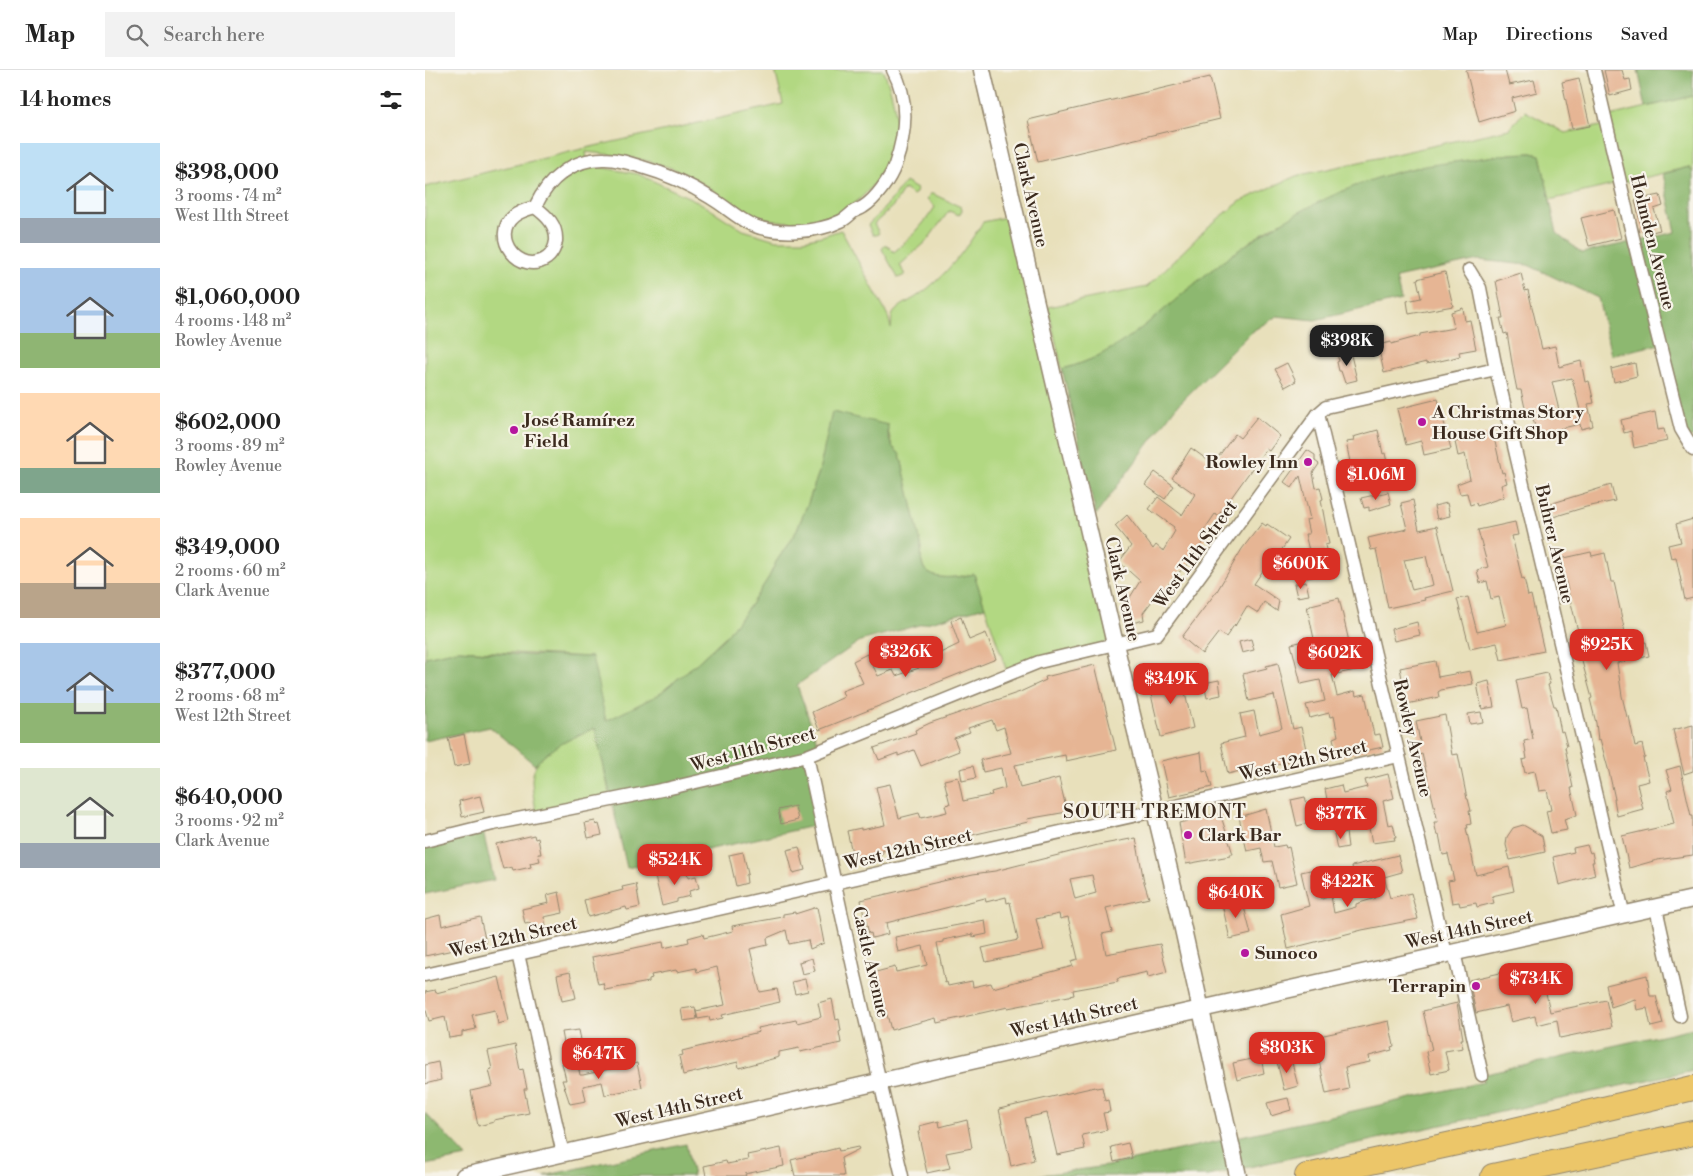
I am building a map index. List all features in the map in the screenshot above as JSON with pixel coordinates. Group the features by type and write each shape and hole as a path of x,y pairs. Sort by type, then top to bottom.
{"highway":[{"path":"1307,1176 1693,1088"},
{"path":"1493,1135 1693,1099"},
{"path":"1493,1176 1693,1133"},
{"path":"1510,1176 1693,1147"}],"street":[{"path":"535,207 552,222 555,230 555,247 544,260 522,262 513,256 507,248 505,236 507,224 519,212 535,207 548,184 563,171 590,160 622,161 663,173 684,182 753,225 787,232 815,229 840,222 852,212 864,207 887,180 894,168 902,143 905,123 902,92 893,70"},
{"name":"Clark Avenue","path":"981,70 1202,1008 1238,1176"},
{"name":"Holmden Avenue","path":"1594,70 1633,242 1681,429 1693,449"},
{"name":"Buhrer Avenue","path":"1469,270 1480,288 1496,369 1624,916"},
{"name":"West 11th Street","path":"425,840 493,824 666,789 807,756 1039,662 1157,634 1318,414 1326,407 1496,369"},
{"name":"Rowley Avenue","path":"1318,414 1399,756 1482,1075"},
{"name":"Castle Avenue","path":"807,756 902,1176"},
{"name":"West 12th Street","path":"425,975 1399,756"},
{"name":"West 14th Street","path":"468,1175 1202,1008 1693,900"},
{"path":"1656,908 1680,1016"},
{"path":"518,954 563,1154"}],"green space":[{"path":"775,70 883,70 885,74 893,102 896,128 890,153 885,166 866,193 854,204 840,212 826,218 810,221 778,221 745,212 692,178 661,165 629,157 586,152 588,165 638,174 699,202 743,230 776,240 804,240 841,230 888,316 891,328 894,312 938,280 962,252 983,222 1015,215 1115,644 1008,675 974,574 955,577 936,576 924,568 921,560 922,548 900,454 892,446 888,430 833,412 819,472 808,503 796,532 776,562 769,577 750,606 725,637 658,695 606,722 591,657 459,650 425,657 425,187 586,148 783,104"},
{"path":"1638,70 1693,70 1693,96 1646,107"},
{"path":"1693,96 1693,173 1689,167 1550,200 1540,155 1532,153 1510,154 1415,168 1390,174 1337,194 1272,227 1198,281 1155,319 1120,344 1092,359 1062,369 1048,307 1147,287 1209,226 1241,201 1296,176 1509,129 1525,111 1565,133 1606,125 1605,117"},
{"path":"1532,153 1540,155 1557,233 1582,253 1676,232 1663,174 1689,167 1693,173 1693,437 1687,438 1660,344 1611,355 1598,298 1528,265 1478,260 1396,278 1401,300 1315,320 1277,316 1251,332 1175,408 1096,515 1062,369 1101,355 1135,333 1198,281 1246,245 1328,197 1386,175 1415,168 1500,155"},
{"path":"905,182 917,189 916,193 913,195 904,189 894,205 874,224 879,233 873,235 868,225"},
{"path":"930,194 961,207 962,210 959,215 949,211 926,242 900,265 905,275 898,278 882,249 887,245 894,252 911,237 935,207 927,199"},
{"path":"832,412 888,425 890,441 900,454 922,548 921,560 924,568 936,576 955,577 974,574 985,607 860,641 797,685 820,750 807,756 822,824 627,868 595,728 555,748 535,765 490,727 425,741 425,657 459,650 592,657 606,721 658,695 725,637 750,606 769,577 776,562 796,532 808,503 819,472"},
{"path":"595,727 611,801 537,816 532,780 534,770 539,761 556,747"},
{"path":"482,827 494,880 425,894 425,841"},
{"path":"1693,1028 1693,1070 1208,1176 1034,1176 1107,1166 1483,1082 1482,1075"},
{"path":"425,1113 467,1157 425,1165"},
{"path":"686,1144 693,1176 544,1176"}],"building":[{"path":"1466,70 1505,70 1509,85 1534,80 1537,92 1512,98 1515,111 1479,122"},
{"path":"1604,70 1622,70 1625,80 1630,79 1632,90 1610,96"},
{"path":"1210,77 1220,119 1038,162 1028,120"},
{"path":"1579,78 1590,126 1572,129 1562,82"},
{"path":"1660,195 1663,206 1654,209 1660,230 1643,234 1635,200"},
{"path":"1614,210 1621,238 1589,246 1581,218"},
{"path":"1445,272 1453,306 1409,314 1407,301 1421,298 1417,279"},
{"path":"1521,273 1525,291 1528,290 1542,349 1555,346 1559,367 1581,361 1585,382 1589,381 1594,403 1588,404 1593,426 1581,429 1580,424 1537,434 1532,415 1527,417 1521,390 1517,390 1507,333 1504,334 1500,318 1503,318 1496,281","holes":["1572,378 1580,410 1560,414 1552,382"]},
{"path":"1463,308 1465,321 1470,320 1476,349 1459,352 1460,356 1449,359 1426,364 1426,362 1384,373 1378,345 1391,342 1391,344 1420,336 1420,334 1454,328 1451,312"},
{"path":"1350,351 1357,380 1345,383 1341,371 1339,371 1337,354"},
{"path":"1287,363 1296,381 1285,387 1275,369"},
{"path":"1635,363 1637,376 1614,382 1611,369"},
{"name":"A Christmas Story House Gift Shop","path":"1438,399 1451,449 1424,455 1421,441 1406,445 1397,409"},
{"path":"1655,412 1658,430 1664,429 1667,441 1634,448 1631,431 1624,433 1621,420"},
{"path":"1257,417 1280,436 1269,451 1266,449 1218,516 1215,514 1202,533 1207,537 1188,564 1174,577 1164,591 1161,589 1143,613 1144,620 1132,623 1130,615 1125,616 1122,600 1129,599 1140,581 1119,562 1131,546 1115,526 1127,515 1153,549 1156,545 1163,551 1175,531 1174,527 1149,509 1158,497 1182,515 1195,494 1172,478 1191,448 1213,464 1235,434 1240,438"},
{"path":"1378,430 1388,467 1348,477 1344,464 1350,462 1346,442 1354,441 1353,437"},
{"path":"1493,433 1502,473 1504,472 1507,483 1501,485 1504,497 1477,506 1476,503 1470,505 1467,493 1460,494 1457,484 1470,479 1465,454 1458,456 1455,442"},
{"path":"1307,450 1315,455 1315,461 1319,464 1313,473 1316,488 1320,487 1323,499 1321,500 1329,544 1325,545 1331,573 1307,578 1304,565 1312,563 1305,534 1309,534 1306,520 1310,519 1300,476 1292,488 1284,482"},
{"path":"1155,472 1174,486 1165,499 1145,485"},
{"path":"1611,485 1615,501 1553,517 1550,504"},
{"path":"1388,492 1391,504 1369,511 1369,507 1364,508 1361,498"},
{"path":"1413,500 1419,530 1437,526 1453,591 1424,598 1425,600 1388,608 1376,549 1371,550 1368,538 1407,529 1401,503","holes":["1426,556 1433,585 1412,590 1404,560"]},
{"path":"1447,503 1450,516 1437,519 1434,506"},
{"path":"1693,519 1693,598 1685,600 1676,557 1671,558 1668,545 1681,542 1676,524"},
{"path":"1515,522 1518,535 1512,536 1522,579 1524,578 1528,596 1531,595 1544,651 1501,660 1497,643 1470,649 1457,599 1468,597 1477,632 1506,625 1499,597 1491,599 1487,581 1480,583 1477,570 1488,567 1478,530"},
{"path":"1262,523 1266,526 1267,524 1289,539 1270,567 1266,566 1254,584 1279,601 1277,611 1264,602 1258,613 1247,606 1226,637 1219,632 1202,654 1182,637 1217,591 1242,549"},
{"path":"1591,552 1592,556 1605,553 1611,582 1614,582 1628,646 1646,642 1649,656 1617,663 1627,717 1629,716 1635,746 1642,744 1645,758 1643,758 1649,781 1637,784 1643,809 1617,816 1609,772 1600,739 1598,740 1590,699 1592,698 1574,632 1578,631 1560,559"},
{"path":"1306,582 1309,595 1297,597 1294,584"},
{"path":"1339,598 1352,655 1356,654 1360,669 1332,675 1337,696 1355,691 1356,696 1365,694 1374,735 1380,734 1383,747 1337,756 1333,738 1338,736 1334,716 1330,717 1329,713 1310,718 1306,705 1325,701 1320,680 1301,684 1291,644 1314,639 1307,606"},
{"path":"961,617 969,640 986,633 996,659 819,730 812,712 844,697 842,691 863,683 853,661 867,654 878,676 893,670 896,676 919,668 917,661 931,655 932,657 959,644 951,621"},
{"path":"1417,622 1420,635 1394,641 1391,629"},
{"path":"1251,639 1254,650 1242,653 1239,642"},
{"path":"1435,661 1438,677 1470,671 1473,684 1441,690 1438,692 1439,697 1407,704 1400,668"},
{"path":"1278,663 1293,729 1301,727 1308,758 1228,774 1221,743 1245,737 1240,714 1254,711 1259,734 1282,728 1274,695 1249,701 1243,674"},
{"path":"1095,665 1116,750 1066,761 1065,755 1015,765 1020,788 1059,778 1067,812 1027,819 1028,822 912,849 911,844 882,851 883,853 854,861 847,831 885,825 876,787 890,784 899,818 919,813 921,818 947,812 945,805 950,804 944,780 958,777 963,801 992,795 991,792 1005,788 1001,768 983,772 980,760 1011,753 1004,727 996,730 992,720 968,728 970,732 954,738 959,751 921,766 914,750 898,756 898,753 879,760 874,748 916,733 915,730 930,723 1020,692 1046,680 1045,677"},
{"path":"1547,673 1550,684 1548,685 1554,706 1556,706 1561,732 1563,731 1567,746 1565,747 1577,815 1564,819 1567,830 1551,833 1546,811 1551,810 1547,790 1539,791 1535,771 1525,773 1522,760 1527,759 1524,741 1533,739 1527,708 1522,709 1516,680"},
{"path":"1184,674 1187,689 1184,689 1193,728 1161,737 1148,682"},
{"path":"1219,680 1221,695 1207,698 1204,683"},
{"path":"1489,681 1494,707 1482,709 1477,684"},
{"path":"1481,712 1483,722 1470,724 1468,714"},
{"path":"1445,715 1452,755 1458,754 1471,811 1469,811 1471,824 1467,825 1468,828 1466,828 1476,875 1509,867 1514,891 1492,896 1494,903 1477,907 1476,903 1460,906 1459,902 1452,903 1448,881 1454,880 1448,854 1443,855 1439,834 1437,835 1434,822 1438,822 1422,754 1419,755 1416,743 1420,742 1416,721"},
{"path":"1693,725 1693,771 1684,774 1673,730"},
{"path":"464,734 470,764 454,767 448,738"},
{"path":"1201,752 1203,771 1207,770 1212,787 1169,797 1161,761"},
{"path":"973,766 976,778 962,781 960,769"},
{"path":"1680,766 1691,816 1693,816 1693,855 1657,860 1629,868 1622,836 1674,824 1667,791 1672,789 1666,770"},
{"path":"1388,774 1394,798 1383,801 1388,825 1393,824 1396,837 1394,837 1395,840 1372,843 1368,823 1362,824 1359,806 1353,808 1353,805 1329,810 1325,789 1341,785 1343,793 1367,787 1365,780"},
{"path":"480,796 484,812 462,817 459,801"},
{"path":"1305,797 1312,822 1297,826 1291,800"},
{"path":"795,806 798,820 781,824 778,810"},
{"path":"1266,809 1274,847 1285,845 1286,848 1289,847 1297,883 1278,887 1272,861 1264,862 1261,848 1247,851 1239,817"},
{"path":"1220,813 1233,854 1186,864 1179,823"},
{"path":"595,821 596,825 599,824 602,835 588,838 585,823"},
{"path":"1523,825 1542,836 1545,852 1510,860 1506,845 1507,837 1513,828"},
{"path":"1346,832 1348,847 1337,849 1334,834"},
{"path":"534,835 535,839 538,838 541,854 538,854 540,861 530,863 531,867 513,871 512,867 503,869 496,844"},
{"path":"1136,838 1149,898 1106,908 1112,932 1102,934 1106,954 1160,944 1167,972 1148,977 1147,972 1117,979 1118,982 1073,990 1074,995 937,1023 936,1018 891,1030 876,972 895,967 896,972 927,965 923,946 898,952 895,937 985,920 987,934 973,937 973,934 937,943 945,983 947,982 948,986 972,981 973,987 991,983 993,988 1073,966 1071,961 1078,959 1068,917 1060,919 1059,914 1036,919 1044,950 986,962 982,948 1018,940 1010,902 1007,903 1006,897 986,902 985,898 886,923 888,934 872,938 865,922 861,900 973,874 995,871 1098,845","holes":["1092,875 1096,893 1075,899 1070,879"]},
{"path":"1587,845 1590,853 1592,852 1595,875 1559,885 1553,857 1574,852 1573,848"},
{"path":"799,847 805,870 793,873 787,850"},
{"path":"743,852 748,874 746,875 747,883 736,886 729,855"},
{"path":"1398,855 1402,872 1384,877 1390,898 1411,893 1418,919 1362,930 1288,949 1281,914 1309,906 1301,872 1315,869 1322,899 1331,896 1334,913 1356,907 1356,904 1376,898 1370,873 1354,877 1352,866"},
{"path":"686,866 688,878 696,876 699,888 689,891 690,896 677,899 677,902 662,906 655,876 674,872 673,869"},
{"path":"636,884 640,907 627,910 626,907 588,917 584,900 623,890 622,887"},
{"path":"559,892 563,913 544,917 546,927 535,929 534,926 531,927 530,923 525,924 522,909 549,903 547,895"},
{"path":"1242,899 1251,934 1230,939 1222,904"},
{"path":"817,907 824,943 810,949 808,940 789,944 786,930 767,938 768,945 750,949 760,992 777,989 780,1002 722,1015 723,1018 710,1021 709,1017 698,1019 696,1011 725,1005 717,967 697,972 696,968 651,975 652,978 649,979 649,982 605,990 603,983 598,984 592,957 663,942 664,948 689,942 688,938 703,934 704,938 733,931 732,926 783,917 783,914 795,912 795,914"},
{"path":"440,915 442,926 480,917 486,943 425,956 425,919"},
{"path":"812,958 815,971 802,974 799,962"},
{"path":"1518,969 1524,993 1545,988 1550,1012 1606,1000 1612,1027 1560,1038 1557,1020 1537,1025 1535,1016 1511,1022 1507,1006 1476,1013 1469,980"},
{"path":"570,972 576,998 562,1001 557,975"},
{"path":"1647,975 1650,996 1656,996 1663,1024 1651,1027 1647,1008 1637,1010 1635,999 1611,1007 1606,985"},
{"path":"499,977 509,1021 498,1024 495,1010 472,1015 476,1029 462,1032 462,1036 449,1038 445,1017 429,1021 425,1007 425,992 435,990 436,993"},
{"path":"805,979 808,991 795,994 792,982"},
{"path":"832,999 836,1020 839,1019 841,1043 800,1052 799,1048 779,1052 779,1057 739,1068 738,1062 683,1075 679,1056 683,1055 682,1051 759,1032 758,1028 796,1020 797,1023 821,1017 818,1003"},
{"path":"1457,1003 1463,1048 1445,1051 1449,1070 1431,1074 1426,1052 1432,1050 1423,1011"},
{"path":"695,1007 697,1019 683,1021 681,1009"},
{"path":"1389,1021 1394,1046 1391,1047 1392,1050 1369,1056 1370,1062 1345,1067 1349,1089 1326,1094 1318,1055 1314,1056 1310,1038"},
{"path":"579,1030 582,1045 565,1048 562,1032"},
{"path":"515,1045 520,1070 523,1069 527,1089 524,1089 529,1113 494,1120 494,1122 478,1126 471,1091 493,1086 489,1070 492,1069 488,1051"},
{"path":"576,1056 580,1075 637,1063 642,1087 605,1095 602,1082 583,1086 586,1101 570,1104 562,1080 566,1080 562,1063 566,1063 565,1059"},
{"path":"1261,1057 1264,1073 1237,1080 1233,1063"},
{"path":"1291,1059 1298,1086 1284,1090 1277,1062"},
{"path":"438,1062 441,1080 425,1084 425,1065"},
{"path":"1102,1087 1105,1101 1108,1100 1110,1112 1103,1113 1107,1130 1082,1135 1085,1149 1057,1155 1047,1113 1025,1118 1034,1160 1011,1166 999,1109"},
{"path":"1288,1098 1291,1110 1271,1116 1267,1103"},
{"path":"967,1120 972,1148 946,1153 950,1168 927,1173 918,1132 920,1132 919,1126 939,1121 940,1127"},
{"path":"1128,1143 1132,1158 1114,1162 1111,1147"},
{"path":"858,1147 859,1149 841,1158 844,1176 795,1176 791,1160 838,1148 839,1151"},
{"path":"781,1148 784,1166 745,1174 746,1176 706,1176 704,1166 726,1161 727,1164 748,1160 747,1155"}],"place":[{"name":"A Christmas Story House Gift Shop","path":"1422,422"},
{"name":"José Ramírez Field","path":"514,430"},
{"name":"Rowley Inn","path":"1308,462"},
{"name":"Clark Bar","path":"1188,835"},
{"name":"Sunoco","path":"1245,953"},
{"name":"Terrapin","path":"1476,986"}],"district":[{"name":"SOUTH TREMONT","path":"1155,811"}]}
